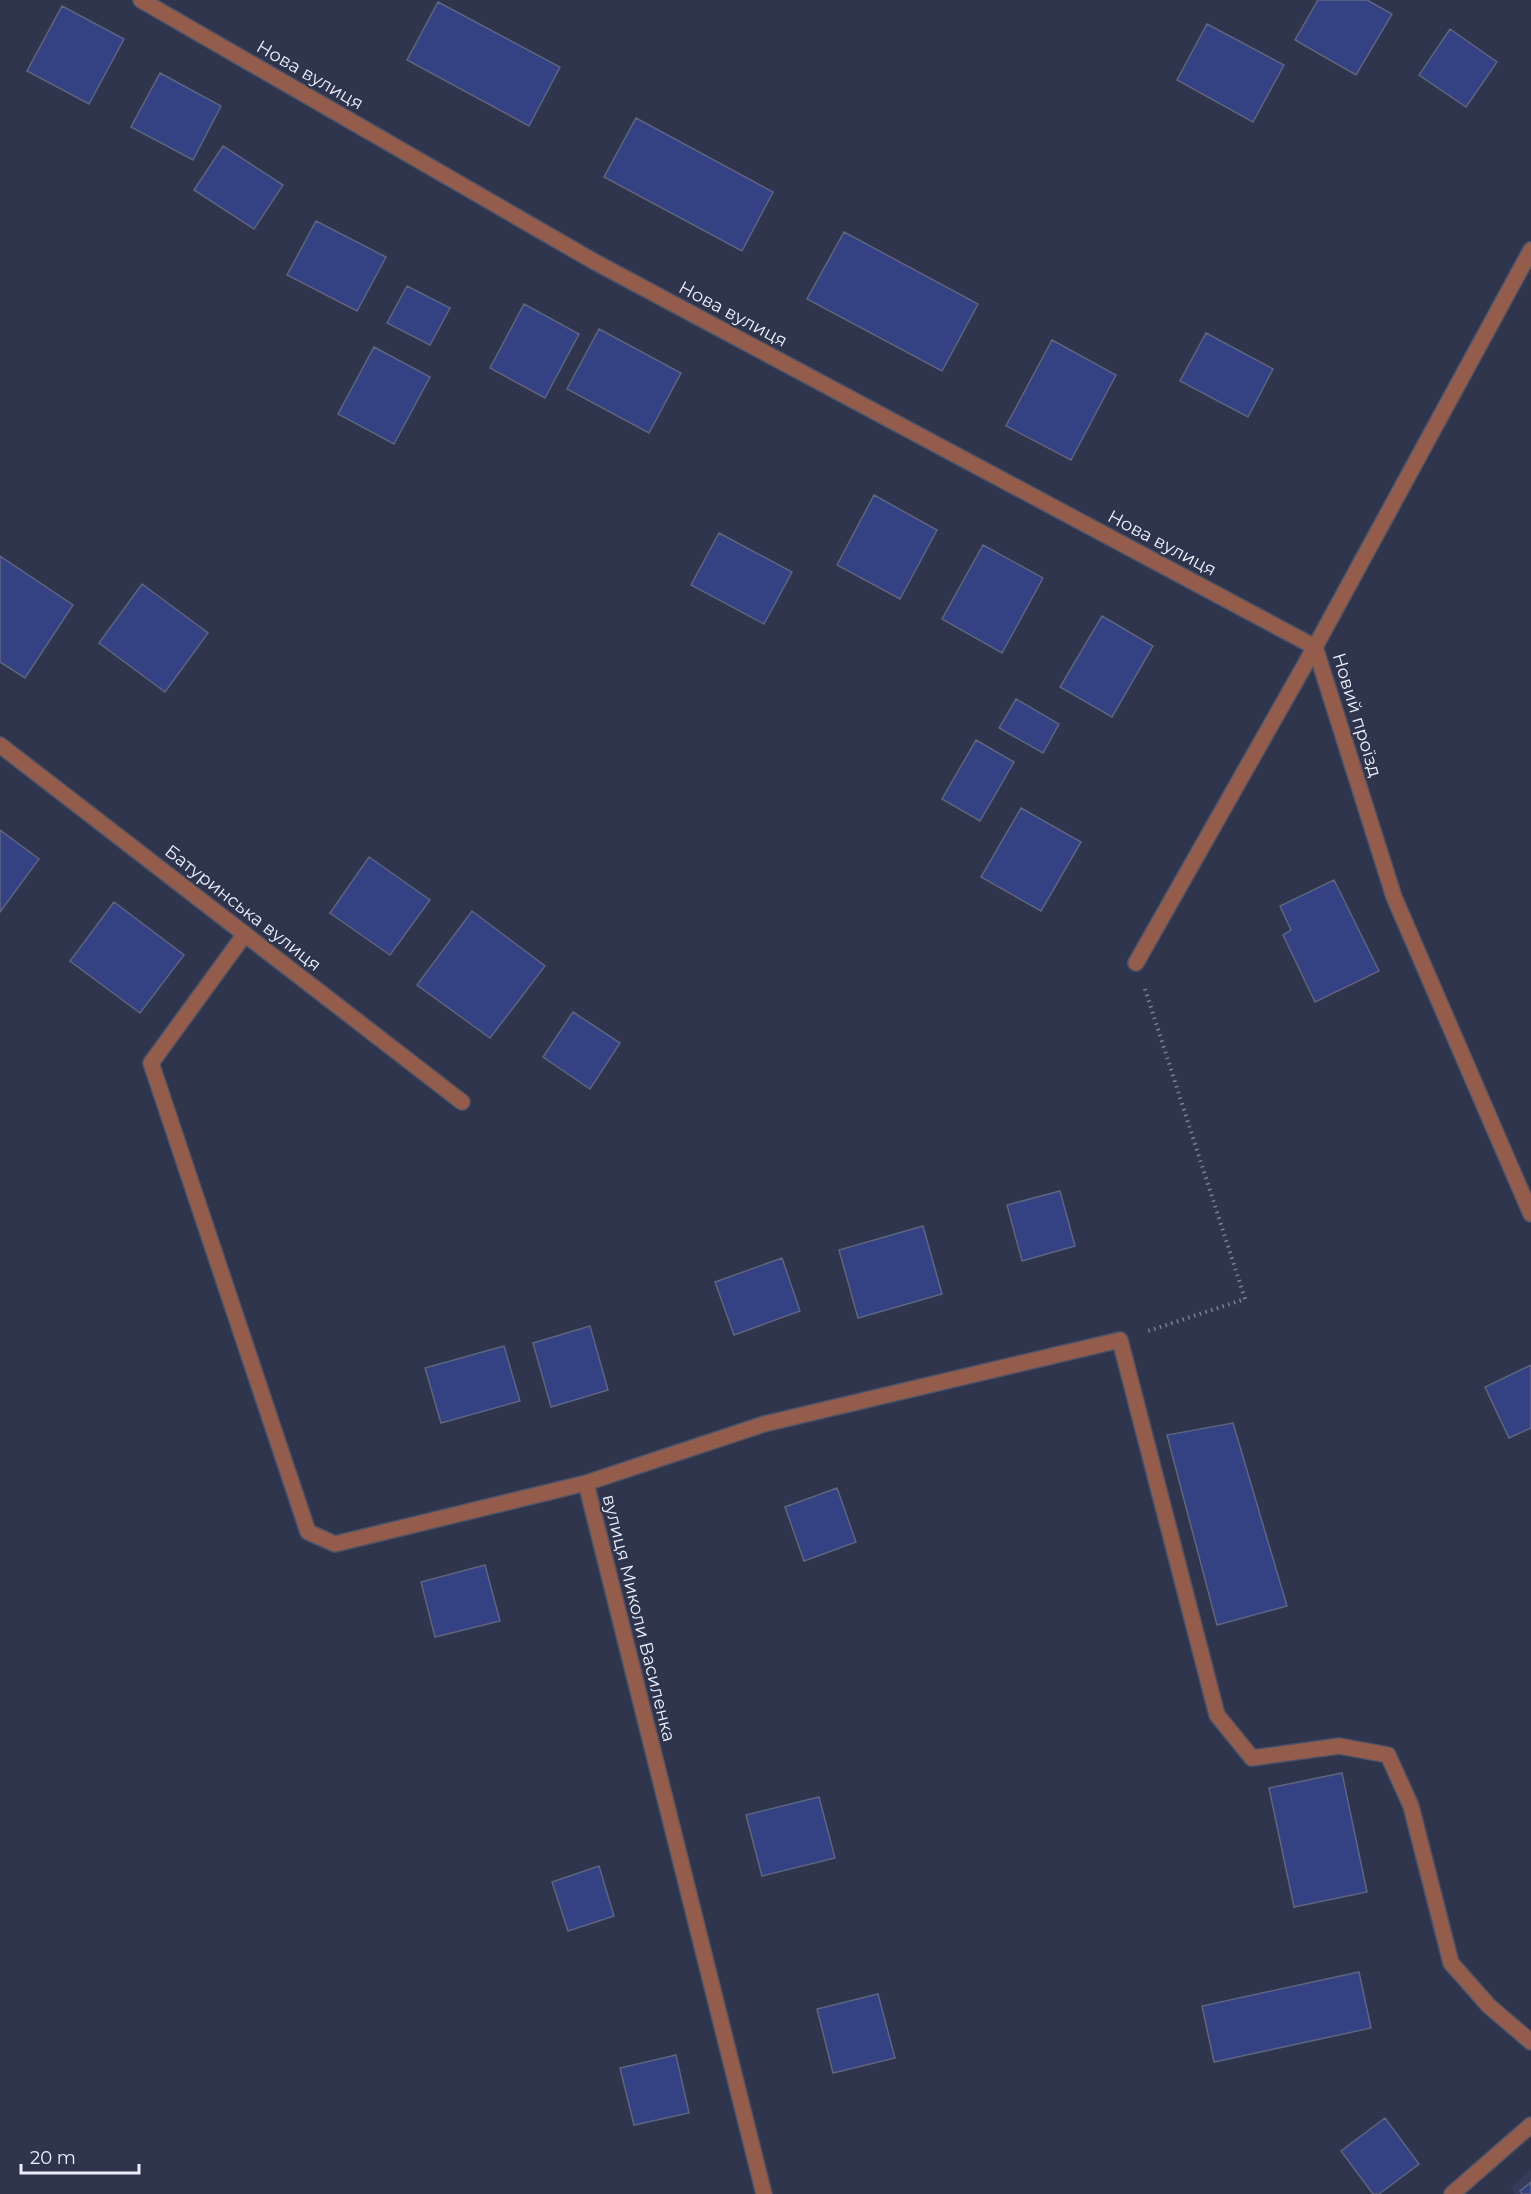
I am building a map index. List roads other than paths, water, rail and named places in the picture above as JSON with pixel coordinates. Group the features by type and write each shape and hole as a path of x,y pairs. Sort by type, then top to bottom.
{"street":[{"name":"Нова вулиця","path":"141,0 605,267 1316,647"},
{"name":"Новий проїзд","path":"1531,250 1316,647 1394,897 1531,1214"},
{"path":"1136,963 1316,647"},
{"name":"Батуринська вулиця","path":"0,745 462,1102"},
{"path":"245,934 151,1063 308,1532 335,1544 586,1483"},
{"name":"вулиця Миколи Василенка","path":"764,2194 586,1483 764,1424 1120,1340 1217,1715 1252,1758 1339,1746 1389,1755 1411,1806 1451,1963 1489,2006 1531,2042"},
{"path":"1452,2194 1531,2125"}]}
